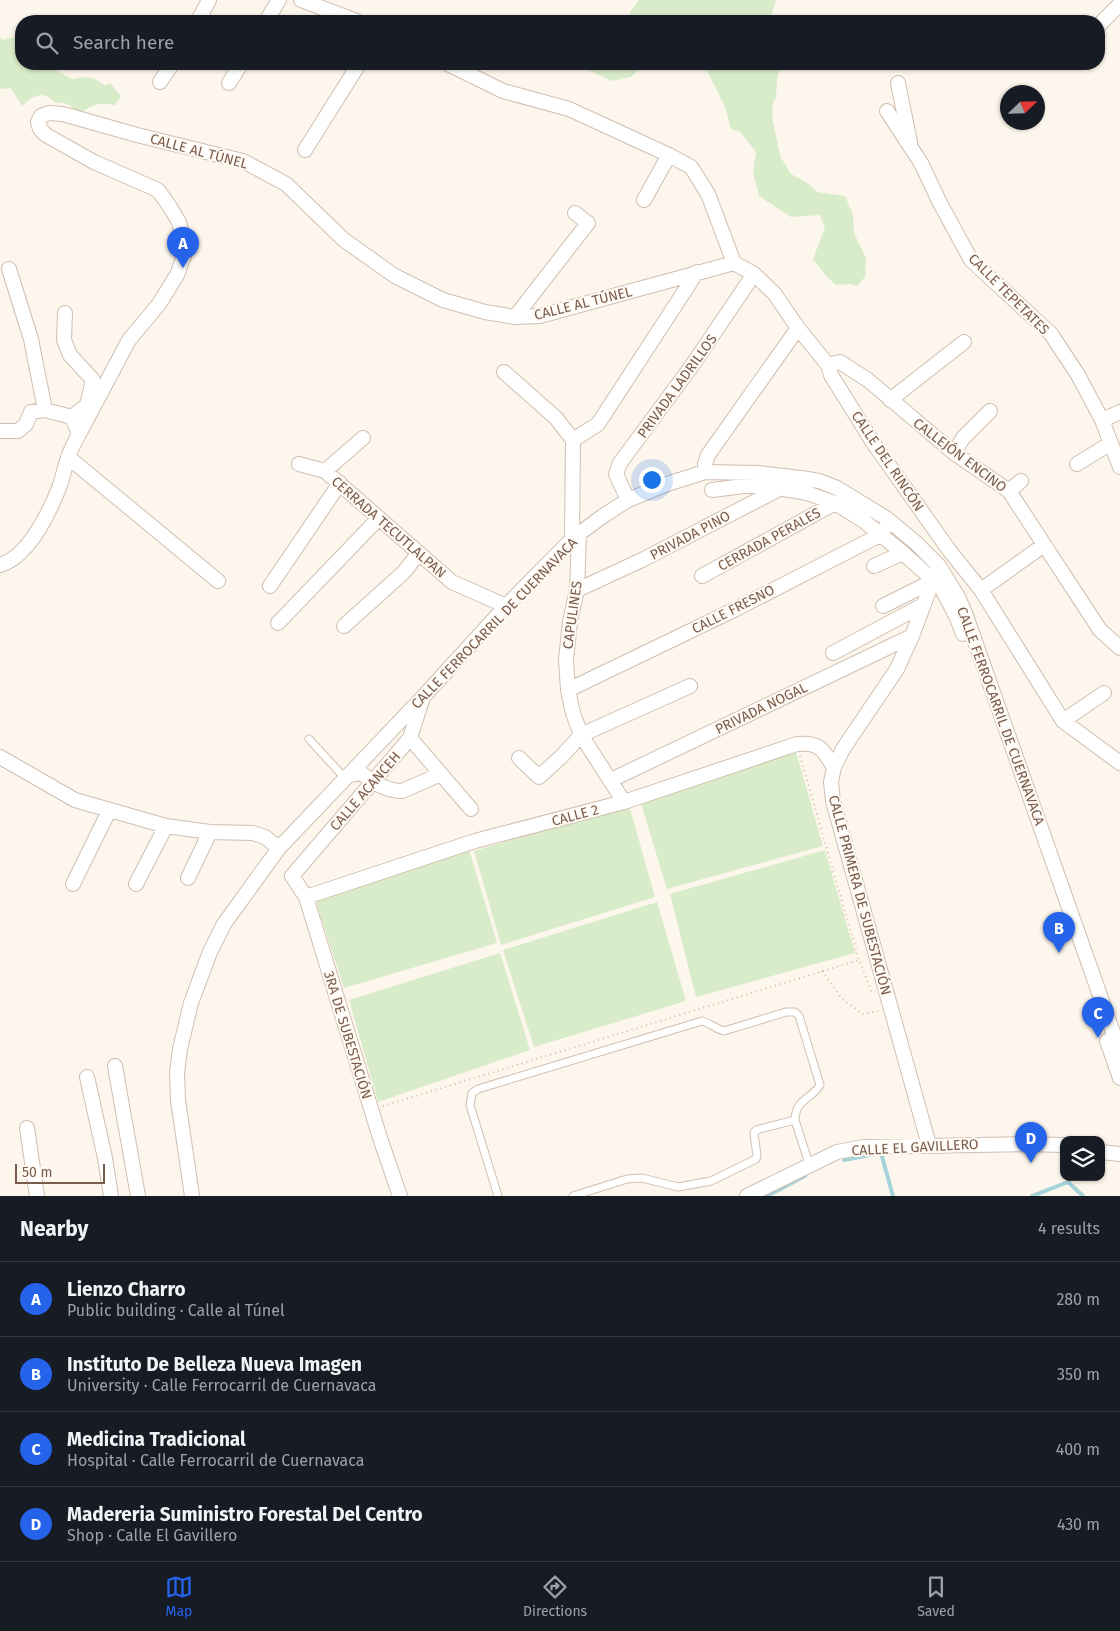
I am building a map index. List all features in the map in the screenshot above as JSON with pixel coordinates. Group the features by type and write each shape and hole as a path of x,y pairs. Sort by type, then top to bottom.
{"street":[{"path":"201,15 210,0"},
{"path":"270,15 279,0"},
{"path":"302,0 341,15"},
{"path":"1105,20 1120,4"},
{"path":"160,82 168,70"},
{"path":"229,83 237,70"},
{"path":"305,150 354,70"},
{"path":"460,70 503,91 569,108 691,167 708,194 734,263"},
{"name":"CALLE TEPETATES","path":"898,83 909,132 910,148"},
{"name":"CALLE TEPETATES","path":"887,111 921,163 971,260 1051,334 1078,375 1102,420 1120,466"},
{"name":"CALLE AL TÚNEL","path":"79,434 130,340 159,304 177,275 184,256 184,240 178,222 158,190 94,162 46,135 40,129 38,122 40,116 49,113 63,114 136,135 243,161 286,184 344,240 395,276 443,300 485,312 515,317 540,316 734,263"},
{"path":"644,200 669,155"},
{"path":"515,317 588,223 575,214"},
{"name":"CALLE DEL RINCÓN","path":"734,263 754,274 774,293 798,328 828,365 831,375 874,444 981,590 1063,721 1120,763"},
{"path":"9,269 31,339 45,410"},
{"path":"504,372 556,418 573,440 598,424 697,272"},
{"name":"PRIVADA LADRILLOS","path":"628,500 616,474 620,463 691,368 754,274"},
{"path":"65,313 64,340 70,355 92,380 86,406 72,417"},
{"path":"705,472 708,455 798,328"},
{"path":"890,400 964,342"},
{"name":"CALLEJÓN ENCINO","path":"828,365 840,362 868,380 954,454 1009,491 1100,630 1120,648"},
{"path":"0,431 18,431 26,424 31,412 45,410 72,417"},
{"path":"954,454 963,438 990,412"},
{"path":"1102,420 1120,412"},
{"path":"0,565 6,563 23,549 39,530 59,487 68,457 79,434 72,417"},
{"path":"325,471 363,438"},
{"name":"CAPULINES","path":"573,440 577,590 570,621 566,660 568,690 573,713 581,735 624,802"},
{"path":"1077,464 1111,443"},
{"path":"68,457 218,581"},
{"name":"CERRADA TECUTLALPAN","path":"299,464 325,471 452,582 506,606"},
{"name":"CALLE FERROCARRIL DE CUERNAVACA","path":"192,1196 178,1100 177,1073 190,1003 210,952 224,924 279,848 423,697 506,606 576,537 628,500 667,484 705,472 758,473 802,478 836,488 886,518 916,543 939,566 958,597 965,613 1120,1052"},
{"name":"PRIVADA PINO","path":"577,590 642,560 781,487 802,478"},
{"path":"1009,491 1021,480"},
{"path":"270,586 340,483"},
{"path":"712,490 744,486 781,487"},
{"name":"CALLE FERROCARRIL DE CUERNAVACA","path":"781,487 836,503 864,521 941,587 957,618 1120,1078"},
{"name":"CERRADA PERALES","path":"702,576 836,503"},
{"path":"278,623 379,518"},
{"path":"880,535 886,518"},
{"name":"CALLE FRESNO","path":"568,690 736,609 880,535"},
{"path":"981,590 1044,545"},
{"name":"CALLE PRIMERA DE SUBESTACIÓN","path":"930,1145 833,801 831,782 834,767 843,749 897,669 939,566 950,550"},
{"path":"874,566 903,553"},
{"path":"344,626 404,572 418,554"},
{"path":"883,606 933,580"},
{"path":"833,653 923,605"},
{"name":"PRIVADA NOGAL","path":"611,780 912,636"},
{"path":"518,758 539,777 581,735 690,686"},
{"path":"1063,721 1104,693"},
{"name":"CALLE ACANCEH","path":"292,876 410,738 423,697"},
{"path":"410,738 471,809"},
{"name":"CALLE 2","path":"306,897 475,842 624,802 797,744 810,743 820,746 834,767"},
{"path":"0,757 75,800 166,826 210,832 253,833 265,837 279,848"},
{"path":"349,775 361,773 373,782 396,791 441,774"},
{"path":"73,884 109,810"},
{"path":"136,884 166,826"},
{"path":"188,878 210,832"},
{"name":"3RA DE SUBESTACIÓN","path":"292,876 306,897 371,1110 400,1196"},
{"path":"115,1066 138,1196"},
{"path":"87,1077 105,1158 111,1196"},
{"path":"27,1128 37,1196"},
{"name":"CALLE EL GAVILLERO","path":"747,1196 836,1152 864,1147 1042,1143 1060,1145"},
{"path":"1105,1152 1120,1154"}],"lane":[{"path":"309,739 342,775 349,775"},
{"path":"498,1196 470,1104 472,1093 478,1089 702,1021 708,1022 719,1030 724,1031 786,1012 794,1012 799,1016 820,1085 814,1093 798,1104 795,1120 809,1164"},
{"path":"573,1196 627,1179 642,1178 678,1187 711,1181 756,1159 754,1133 756,1130 795,1120"}],"path":[{"path":"797,744 859,960 872,994"},
{"path":"371,1110 859,960"},
{"path":"822,971 841,998 862,1014 891,1008"}],"green space":[{"path":"639,0 776,0 772,15 630,15"},
{"path":"15,37 15,70 56,70 72,79 90,78 97,80 105,86 110,83 121,96 115,105 96,105 79,115 69,105 56,103 47,97 39,95 22,106 11,88 0,89 0,38 3,40"},
{"path":"588,70 637,70 631,77 612,81"},
{"path":"707,70 779,70 772,116 780,156 791,174 806,182 817,192 845,196 853,215 854,233 866,258 865,277 857,286 850,284 836,285 813,259 825,227 820,215 791,217 759,196 753,173 756,152 740,132 731,129 725,107"},
{"path":"796,752 823,846 667,889 640,800"},
{"path":"629,805 655,897 501,945 474,851"},
{"path":"468,846 497,943 344,988 314,896"},
{"path":"825,850 855,953 696,997 670,894"},
{"path":"657,902 686,1001 534,1047 503,950"},
{"path":"500,953 530,1050 378,1102 349,1000"}],"waterway":[{"path":"844,1160 881,1153 893,1196"},
{"path":"767,1196 805,1176"},
{"path":"1032,1196 1068,1182 1083,1196"}],"place":[{"name":"Lienzo Charro","path":"183,268"},
{"name":"Instituto De Belleza Nueva Imagen","path":"1059,953"},
{"name":"Medicina Tradicional","path":"1098,1038"},
{"name":"Madereria Suministro Forestal Del Centro","path":"1031,1163"}]}
